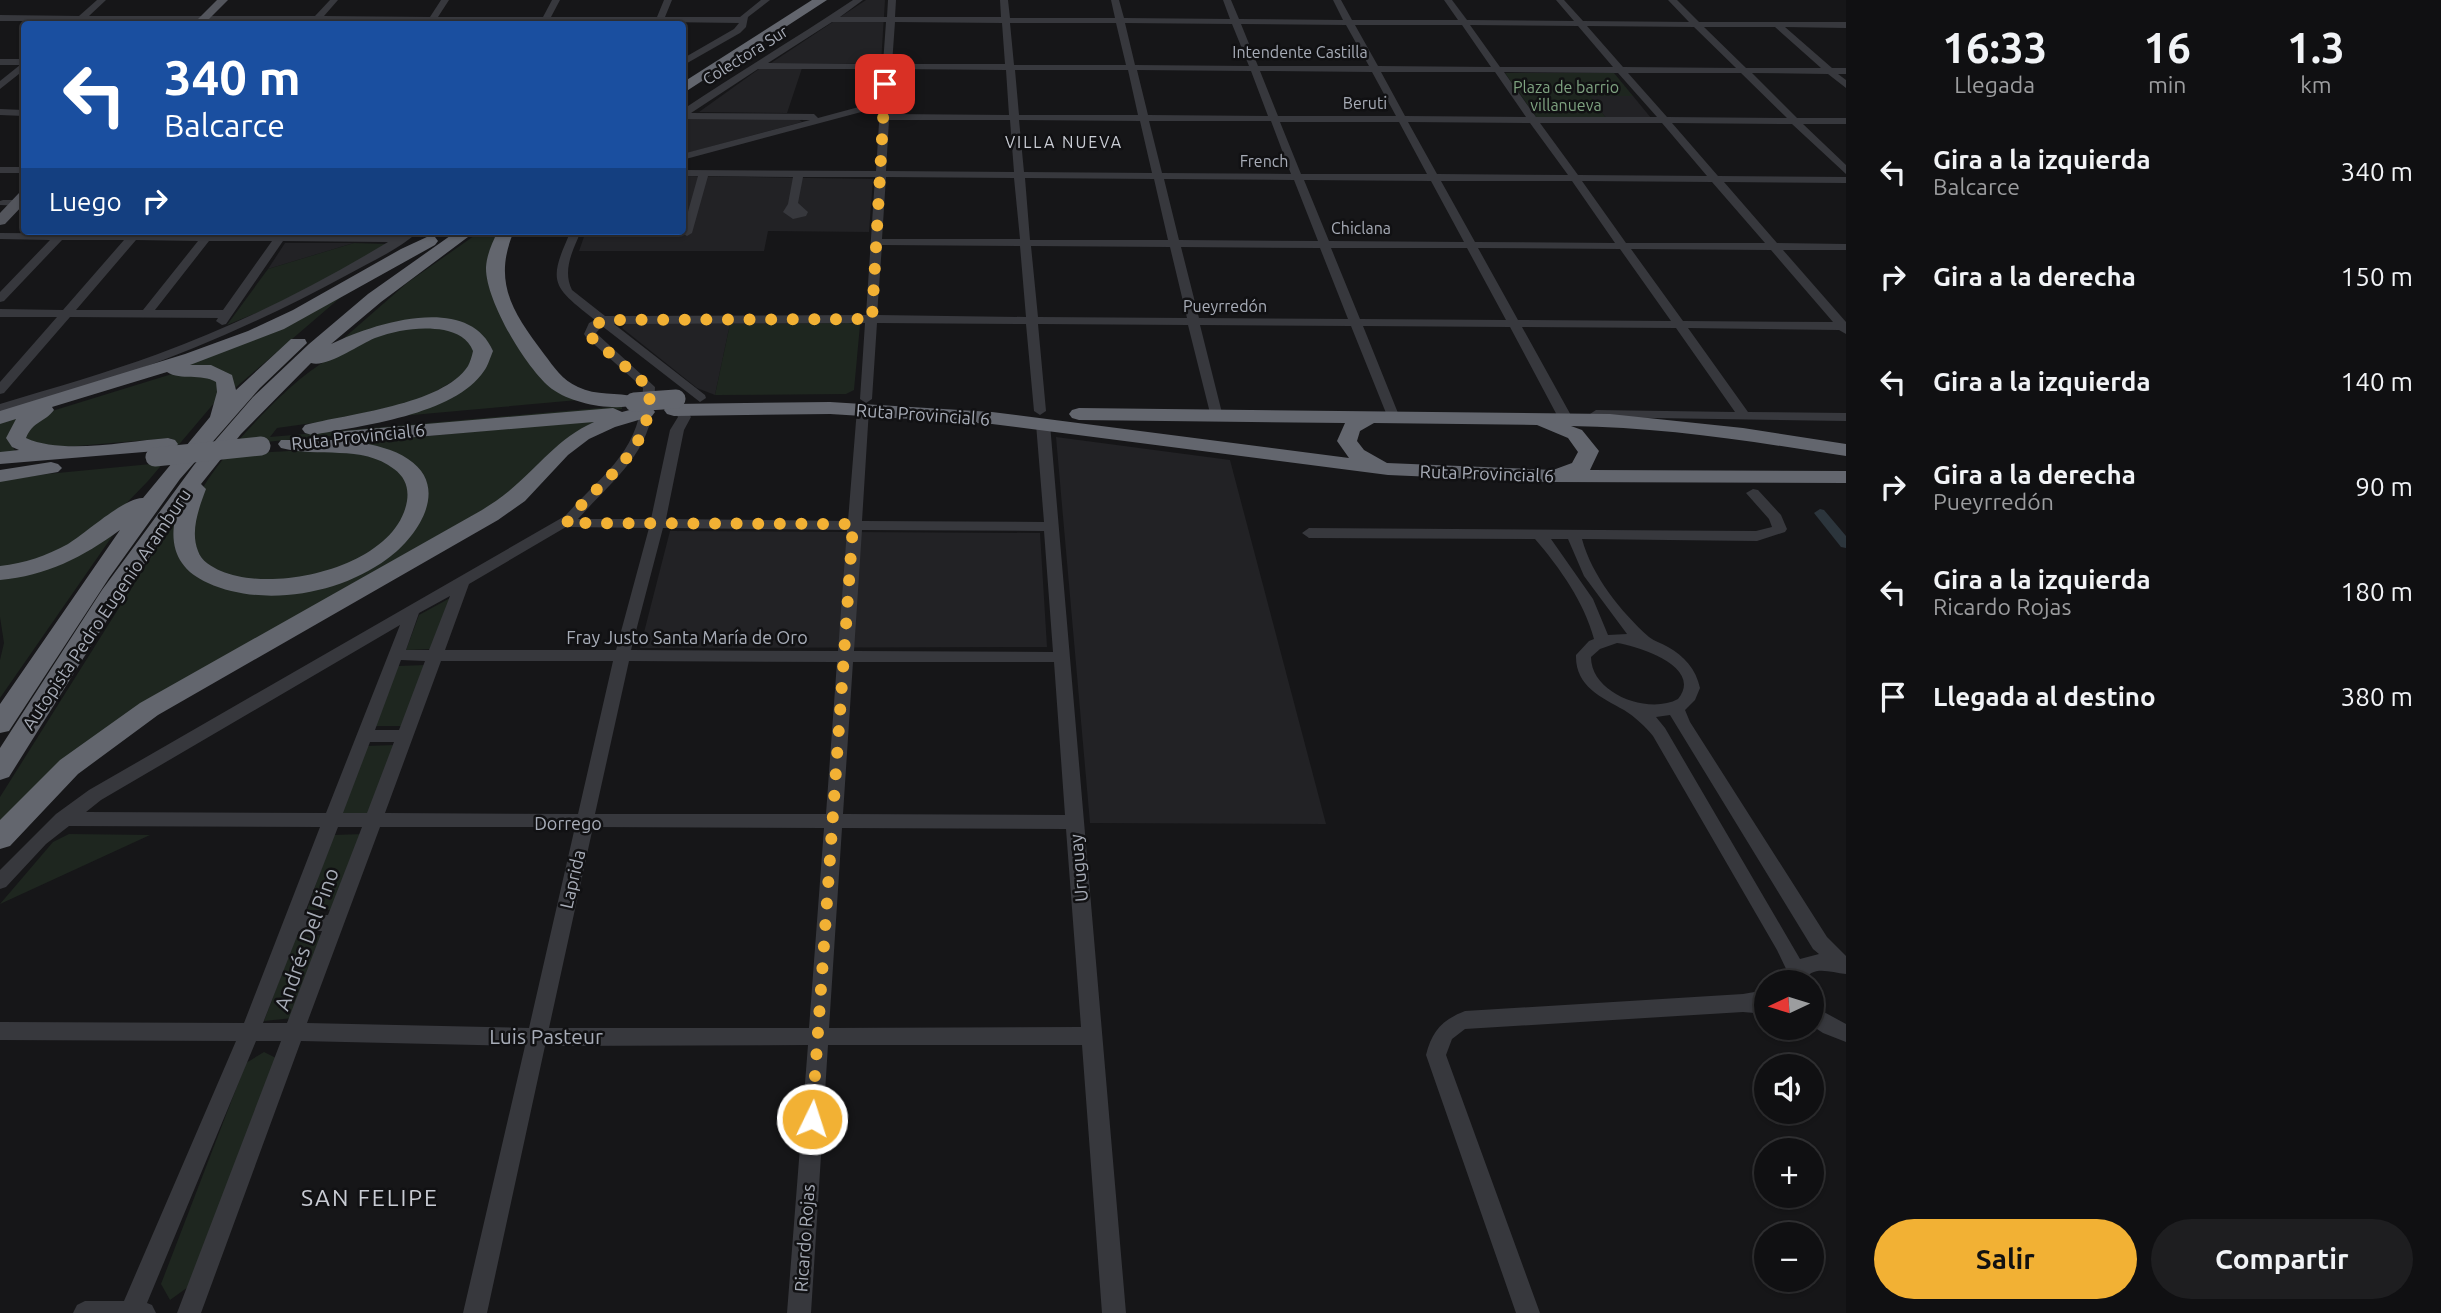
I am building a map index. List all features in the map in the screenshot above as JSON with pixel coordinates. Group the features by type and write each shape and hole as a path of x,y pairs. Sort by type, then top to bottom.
{"highway":[{"path":"686,87 821,0"},
{"path":"686,74 794,3"},
{"path":"0,418 261,333 333,297 427,235"},
{"name":"Autopista Pedro Eugenio Aramburu","path":"0,723 160,489 217,419 295,346 428,235"},
{"name":"Autopista Pedro Eugenio Aramburu","path":"0,770 136,559 202,469 264,398 372,299 462,235"},
{"path":"504,235 496,256 494,278 502,306 518,333 556,382 565,389 627,408"},
{"path":"264,398 323,356 363,336 388,328 418,324 447,325 466,331 481,345 482,358 475,372 447,392 397,411 312,429"},
{"path":"75,458 26,447 16,438 18,431 22,424 43,411 169,371 203,369 225,379 227,392 217,419"},
{"name":"Ruta Provincial 6","path":"676,406 700,398 864,404 1042,417 1528,419 1565,416 1639,422 1846,450"},
{"name":"Ruta Provincial 6","path":"274,441 312,429 627,408 864,404"},
{"path":"0,838 69,767 130,722 193,682 490,515 528,486 571,442 627,408"},
{"name":"Ruta Provincial 6","path":"0,471 75,458 439,428 627,408"},
{"name":"Ruta Provincial 6","path":"1042,417 1214,449 1388,469 1550,476 1846,477"},
{"path":"1369,418 1351,428 1347,441 1357,454 1388,469"},
{"path":"1528,419 1575,434 1589,451 1584,465 1574,471 1550,476"},
{"path":"202,469 182,530 184,548 195,565 205,574 231,583 288,586 332,577 376,556 407,528 414,517 421,496 414,476 405,467 379,453 361,449 274,441"},
{"name":"Ruta Provincial 6","path":"0,458 75,458"},
{"path":"0,477 75,458"},
{"path":"0,573 25,570 63,556 87,543 160,489"}],"main road":[{"path":"197,21 212,0"},
{"path":"197,21 223,0"},
{"path":"0,221 14,202"}],"street":[{"path":"0,18 77,21 103,0"},
{"path":"316,21 334,0"},
{"path":"431,21 446,0"},
{"path":"545,21 556,0"},
{"path":"659,21 668,0"},
{"path":"686,21 743,20 766,0"},
{"name":"Colectora Sur","path":"686,112 753,66 772,58 859,0"},
{"name":"Ricardo Rojas","path":"799,1313 853,524 872,319 892,0"},
{"name":"Uruguay","path":"1004,0 1042,417 1114,1313"},
{"path":"1115,0 1217,417"},
{"path":"1227,0 1394,418"},
{"path":"1337,0 1565,416 1846,417"},
{"path":"1448,0 1745,416"},
{"path":"1560,0 1845,328"},
{"path":"1672,0 1846,171"},
{"path":"829,19 1846,25"},
{"path":"686,61 737,31 742,27 743,20"},
{"path":"1776,24 1846,85"},
{"path":"0,62 21,64"},
{"name":"Intendente Castilla","path":"753,66 1846,71"},
{"path":"0,86 21,67"},
{"path":"686,156 884,103"},
{"path":"0,112 21,113"},
{"path":"686,115 804,115 824,118"},
{"name":"Beruti","path":"884,117 1846,121"},
{"path":"0,170 21,170"},
{"name":"French","path":"686,173 1846,180"},
{"path":"687,233 704,174"},
{"path":"793,204 798,175"},
{"path":"0,236 109,235"},
{"path":"0,390 133,235"},
{"path":"152,235 206,238 282,235 401,239 423,235"},
{"path":"212,336 282,235"},
{"path":"574,235 562,268 561,280 567,292 700,398"},
{"path":"0,299 60,237"},
{"path":"146,314 206,238"},
{"path":"0,408 161,357 212,336 302,295 401,239"},
{"name":"Chiclana","path":"876,242 1846,247"},
{"path":"0,313 226,314"},
{"path":"0,882 62,819 94,795 566,523 631,455 641,440 646,422 649,387 590,334 593,326 604,320"},
{"name":"Pueyrredón","path":"604,320 1032,320 1845,328"},
{"name":"Laprida","path":"475,1313 622,656 658,522 677,430 685,417 676,406"},
{"path":"1309,533 1757,536 1780,529 1776,518 1753,493"},
{"path":"566,523 1051,527"},
{"path":"1538,534 1553,551 1600,625 1602,640"},
{"path":"1574,535 1576,547 1628,628 1647,644"},
{"name":"Andrés Del Pino","path":"189,1313 463,580"},
{"name":"Andrés Del Pino","path":"131,1313 250,1032 413,610"},
{"path":"1630,707 1659,712 1676,709 1687,701 1693,691 1691,679 1684,666 1670,655 1647,644 1617,638 1602,640 1584,654 1586,676 1608,697 1649,720 1659,732 1785,946 1794,970"},
{"name":"Fray Justo Santa María de Oro","path":"397,655 1061,657"},
{"path":"1676,709 1682,723 1820,943 1845,966"},
{"path":"365,736 405,736"},
{"name":"Dorrego","path":"62,819 585,823 1074,822"},
{"path":"292,923 336,923"},
{"path":"1801,970 1804,965 1816,962 1845,966"},
{"path":"1528,1313 1436,1055 1440,1038 1452,1024 1465,1020 1754,1001"},
{"path":"1743,1003 1754,1004"},
{"path":"1824,1021 1844,1033"},
{"name":"Luis Pasteur","path":"0,1031 295,1032 537,1037 1091,1036"},
{"path":"85,1313 144,1313"}],"shaded area":[{"path":"866,0 885,0 881,63 771,63"},
{"path":"802,68 787,113 699,112 759,69"},
{"path":"1589,96 1633,96 1651,118 1606,118"},
{"path":"797,118 802,122 686,153 686,119"},
{"path":"686,176 873,179 869,232 768,231 764,251 579,251 585,235 686,235"},
{"path":"285,243 354,243 268,269"},
{"path":"626,323 730,324 715,395 697,388 622,328"},
{"path":"1056,437 1230,460 1326,824 1090,823"},
{"path":"670,531 1040,533 1047,647 640,648"}],"green space":[{"name":"Plaza de barrio villanueva","path":"1505,73 1614,73 1633,96 1590,96 1606,118 1537,118"},
{"path":"475,235 502,235 491,286 578,400 390,417 467,386 485,368 490,348 479,333 438,320 336,345 407,283"},
{"path":"354,243 387,244 300,295 227,325 268,269"},
{"path":"341,297 235,388 182,366 52,404 8,440 16,452 0,454 0,421 162,368"},
{"path":"730,324 860,325 854,390 846,394 715,395"},
{"path":"438,327 458,332 476,349 472,370 421,400 334,420 277,428 270,437 622,406 622,409 265,442 257,453 334,451 355,453 391,464 407,478 413,494 403,526 364,559 306,579 241,581 197,560 189,527 193,507 218,466 274,403 311,371 356,344 391,332"},
{"path":"172,374 214,378 220,388 215,402 148,481 118,512 57,554 0,570 0,481 151,464 171,438 53,448 26,442 22,434 52,411"},
{"path":"608,419 516,491 172,690 0,832 0,797 173,522 176,521 176,545 185,564 203,579 225,589 363,571 427,495 367,442"},
{"path":"120,525 0,698 0,660 4,643 0,617 0,579"},
{"path":"452,597 432,649 406,650 419,615"},
{"path":"426,665 403,726 375,726 398,666"},
{"path":"395,745 369,814 340,813 366,746"},
{"path":"69,834 150,835 0,904 53,842"},
{"path":"364,834 335,910 307,910 333,835"},
{"path":"324,935 293,1018 264,1021 296,936"},
{"path":"264,1052 278,1059 195,1282 170,1300 161,1284 246,1063"}],"waterway":[{"path":"1820,513 1846,544"}],"district":[{"name":"VILLA NUEVA","path":"1064,142"},
{"name":"SAN FELIPE","path":"370,1197"}],"route":[{"path":"812,1119 853,524 566,523 585,500 631,455 641,440 646,422 649,387 643,379 592,338 589,331 593,326 604,320 872,319 885,84"}]}
